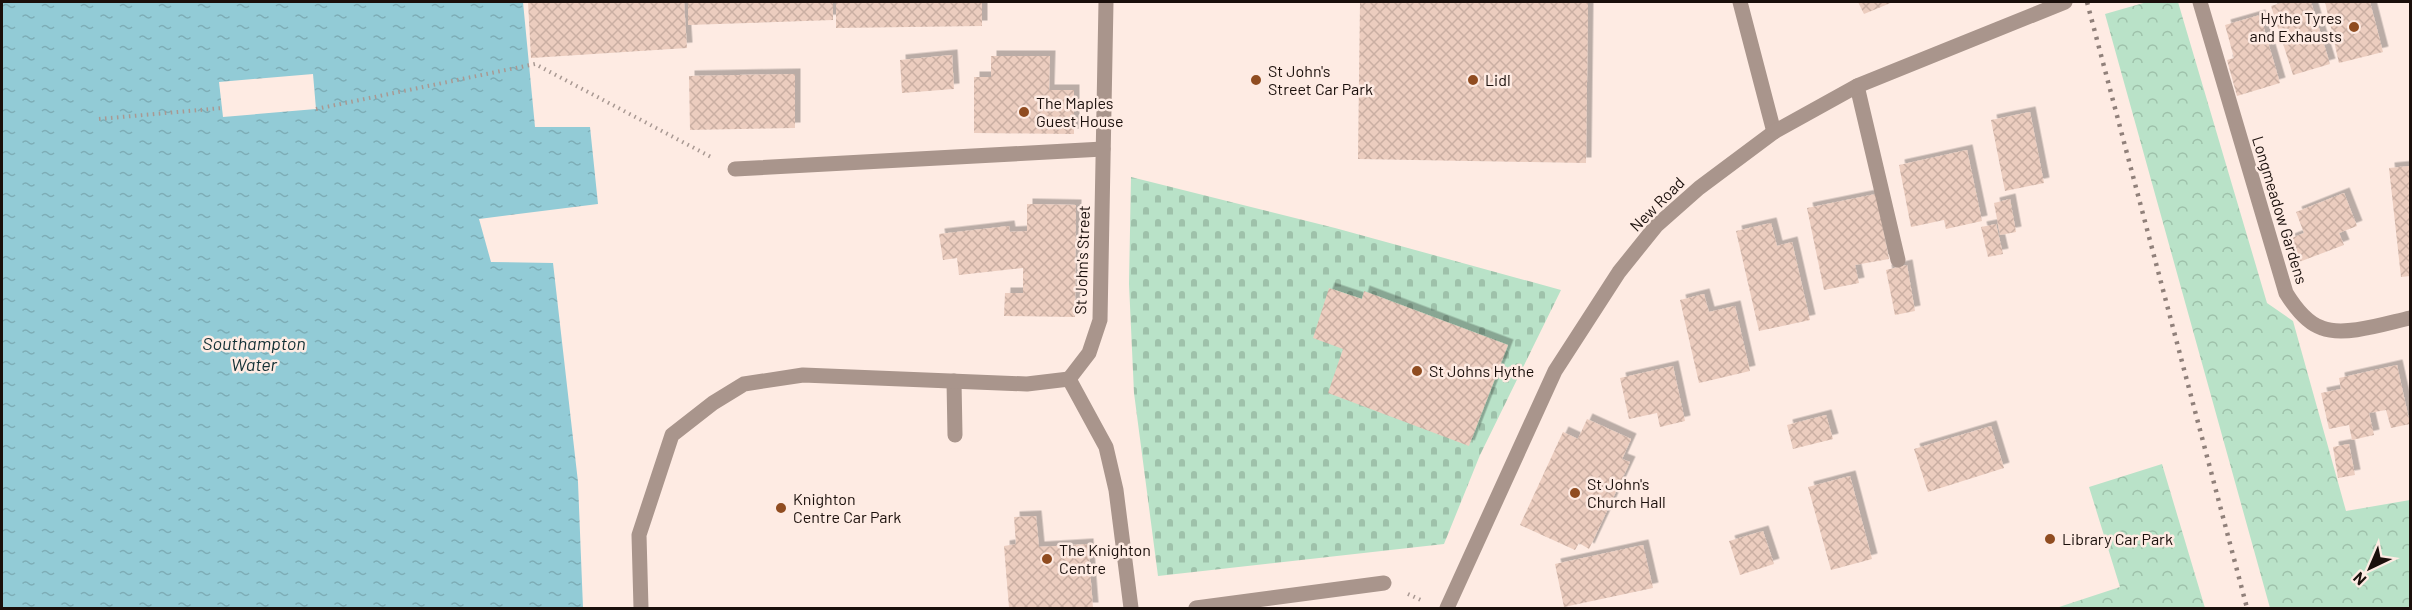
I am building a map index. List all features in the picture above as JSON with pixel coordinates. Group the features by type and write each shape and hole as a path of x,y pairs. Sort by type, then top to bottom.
{"street":[{"name":"St John's Street","path":"1069,379 1089,353 1100,320 1106,2"},
{"path":"1740,2 1774,132"},
{"name":"New Road","path":"1447,609 1555,371 1619,272 1665,219 1698,188 1774,132 1857,86 2066,2"},
{"name":"Longmeadow Gardens","path":"2200,2 2282,282 2296,308 2322,328 2342,331 2410,318"},
{"path":"1857,86 1898,260"},
{"path":"735,169 1103,149"},
{"path":"641,609 639,535 672,435 712,403 744,384 803,375 1027,384 1069,379 1106,447 1116,490 1131,609"},
{"path":"954,381 956,435"},
{"path":"1196,609 1384,583"}],"path":[{"path":"316,109 535,64 735,169"},
{"path":"99,119 222,108"},
{"path":"1384,583 1431,604"}],"green space":[{"path":"2147,2 2178,2 2267,303 2293,321 2346,511 2410,500 2410,608 2270,608 2105,14"},
{"path":"1131,177 1335,228 1561,290 1480,455 1444,544 1158,576 1134,393 1129,284"},
{"path":"2162,464 2205,608 2056,608 2120,587 2089,487"}],"water":[{"name":"Southampton Water","path":"2,2 523,2 535,127 590,127 598,204 479,219 491,262 553,263 578,482 583,608 2,608"}],"pier":[{"path":"313,74 316,109 223,117 219,82"}],"building":[{"path":"528,2 684,2 687,48 531,58"},
{"path":"688,2 833,2 833,20 688,25"},
{"path":"836,2 982,2 982,26 836,28"},
{"name":"Lidl","path":"1360,2 1588,2 1586,163 1358,159"},
{"path":"1858,2 1893,2 1864,14"},
{"path":"2285,2 2311,2 2330,64 2293,75 2271,6"},
{"name":"Hythe Tyres and Exhausts","path":"2325,2 2370,2 2383,52 2339,63"},
{"path":"2260,15 2280,83 2237,96 2227,60 2234,58 2225,25"},
{"path":"952,55 954,89 902,93 900,60"},
{"name":"The Maples Guest House","path":"991,56 1050,56 1049,90 1074,90 1074,134 974,133 974,77 991,77"},
{"path":"795,74 795,128 690,130 689,76"},
{"path":"2030,112 2044,183 2005,191 1991,120"},
{"path":"1967,150 1982,221 1946,229 1944,220 1911,227 1899,165"},
{"path":"2410,166 2410,276 2401,277 2389,168"},
{"path":"2344,193 2357,226 2339,233 2344,245 2299,262 2289,239 2304,233 2296,212"},
{"path":"1876,194 1889,259 1855,265 1859,283 1824,290 1807,208"},
{"path":"2010,199 2016,232 2000,235 1994,203"},
{"path":"1027,204 1076,205 1075,317 1004,316 1005,293 1023,293 1023,268 959,275 957,258 943,260 939,234 1009,226 1010,232 1027,231"},
{"path":"1771,223 1777,246 1792,242 1810,320 1759,331 1736,231"},
{"path":"1996,224 2003,254 1988,257 1981,227"},
{"path":"1907,265 1915,311 1895,315 1886,270"},
{"name":"St Johns Hythe","path":"1329,288 1362,299 1364,291 1508,345 1469,446 1328,393 1343,349 1313,338"},
{"path":"1704,294 1709,312 1735,306 1750,371 1699,383 1680,300"},
{"path":"2397,365 2410,424 2391,428 2386,410 2369,413 2374,435 2352,440 2349,425 2329,429 2321,393 2341,389 2339,378"},
{"path":"1673,366 1685,421 1660,427 1657,413 1629,419 1620,378"},
{"path":"1826,415 1833,439 1793,449 1787,425"},
{"name":"St John's Church Hall","path":"1587,419 1631,439 1622,459 1630,462 1589,549 1579,543 1575,550 1520,525 1563,432 1578,439"},
{"path":"1991,426 2004,468 1928,492 1914,449"},
{"path":"2349,444 2355,475 2338,478 2333,447"},
{"path":"1850,476 1872,559 1831,570 1808,487"},
{"name":"The Knighton Centre","path":"1036,516 1039,547 1088,544 1093,608 1009,608 1004,546 1016,544 1014,517"},
{"path":"1763,531 1774,564 1740,575 1729,541"},
{"path":"1643,545 1653,588 1564,607 1555,564"}],"railway":[{"path":"2087,2 2247,608"}],"place":[{"name":"Hythe Tyres and Exhausts","path":"2354,27"},
{"name":"St John's Street Car Park","path":"1256,80"},
{"name":"Lidl","path":"1473,80"},
{"name":"The Maples Guest House","path":"1024,112"},
{"name":"St Johns Hythe","path":"1417,371"},
{"name":"St John's Church Hall","path":"1575,493"},
{"name":"Knighton Centre Car Park","path":"781,508"},
{"name":"Library Car Park","path":"2050,539"},
{"name":"The Knighton Centre","path":"1047,559"}]}
